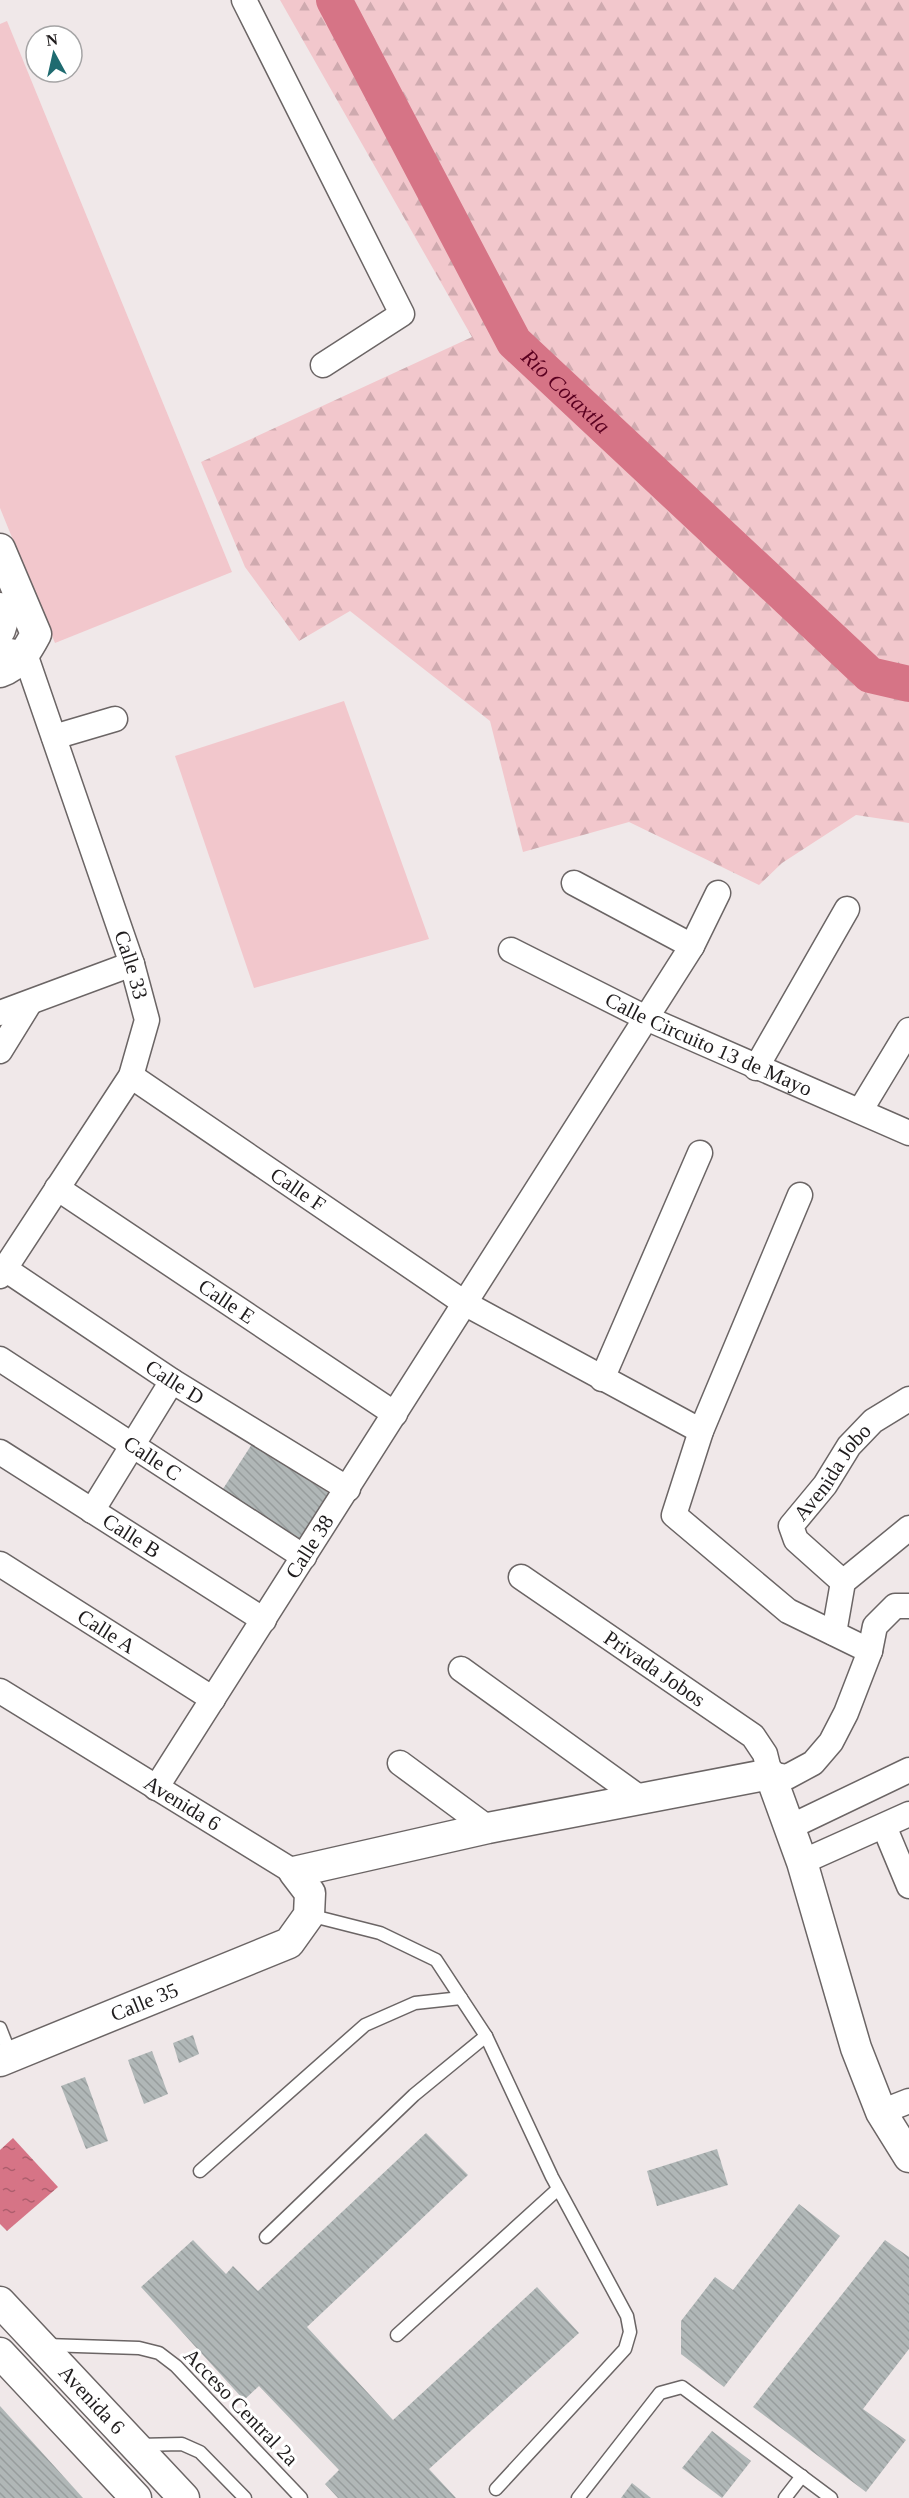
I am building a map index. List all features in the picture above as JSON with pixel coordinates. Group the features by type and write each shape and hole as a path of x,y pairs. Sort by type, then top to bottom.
{"street":[{"path":"244,0 402,314 323,365"},
{"path":"0,549 36,634 13,651 10,668 0,672"},
{"path":"0,608 4,617 0,630"},
{"name":"Calle 33","path":"2,1272 131,1076 147,1020 132,964 54,737 13,651"},
{"path":"54,737 115,719"},
{"path":"574,884 692,946"},
{"name":"Calle 38","path":"156,1788 692,946 718,893"},
{"path":"756,1068 847,909"},
{"name":"Calle Circuito 13 de Mayo","path":"511,950 646,1018 909,1133"},
{"path":"0,1013 132,964"},
{"path":"0,1051 29,1004"},
{"path":"860,1111 909,1030"},
{"name":"Calle F","path":"131,1076 466,1304 701,1431"},
{"path":"602,1379 700,1153"},
{"name":"Calle E","path":"57,1188 395,1414"},
{"path":"800,1195 701,1431 674,1515 788,1611 870,1651"},
{"name":"Calle D","path":"2,1272 172,1381 348,1489"},
{"name":"Calle C","path":"0,1359 304,1557"},
{"path":"93,1511 172,1381"},
{"name":"Avenida Jobo","path":"843,1581 796,1540 790,1526 825,1485 849,1446 873,1421 909,1399"},
{"name":"Calle B","path":"0,1452 264,1620"},
{"path":"834,1634 843,1581 909,1528"},
{"name":"Calle A","path":"0,1564 213,1699"},
{"name":"Privada Jobos","path":"522,1577 744,1729 760,1743 771,1774"},
{"path":"294,1872 488,1828 640,1798 771,1774 787,1777 813,1762 831,1742 846,1713 870,1651 875,1626 895,1606 909,1606"},
{"path":"461,1669 640,1798"},
{"name":"Avenida 6","path":"0,1691 294,1872 310,1893 309,1915"},
{"path":"400,1763 488,1828"},
{"path":"790,1827 909,1770"},
{"path":"771,1774 802,1862 855,2048 881,2112 909,2157"},
{"path":"802,1862 909,1814"},
{"path":"884,1826 909,1886"},
{"name":"Calle 35","path":"6,2059 289,1943 309,1915"},
{"path":"881,2112 909,2101"},
{"name":"Avenida 6","path":"0,2302 184,2498"},
{"name":"Avenida 6","path":"0,2353 136,2498"}],"lane":[{"path":"309,1915 380,1934 436,1960 486,2036 558,2189 627,2316 630,2332 625,2349 496,2489"},
{"path":"200,2171 364,2025 415,2003 461,1998"},
{"path":"0,2028 6,2059"},
{"path":"266,2238 414,2095 486,2036"},
{"path":"397,2335 558,2189"},
{"name":"Acceso Central 2a","path":"40,2344 139,2348 159,2353 176,2366 301,2498"},
{"path":"578,2498 660,2393 682,2387 831,2498"},
{"path":"134,2445 182,2444 200,2452 245,2498"},
{"path":"785,2498 801,2476"}],"green space":[{"path":"280,0 909,0 909,823 856,815 782,863 759,885 629,822 523,852 490,721 350,611 299,641 245,567 201,462 472,337"},
{"path":"7,21 24,63 24,84 33,84 232,572 55,643 0,508 0,24"},
{"path":"344,701 429,939 254,988 175,756"}],"water":[{"path":"13,2138 58,2187 7,2231 0,2224 0,2150"}],"building":[{"path":"252,1444 329,1493 299,1540 221,1492"},
{"path":"193,2035 199,2054 179,2063 173,2043"},
{"path":"152,2051 168,2094 144,2104 128,2060"},
{"path":"85,2077 108,2141 86,2149 61,2086"},
{"path":"426,2133 468,2175 307,2327 393,2420 537,2287 579,2333 429,2469 456,2498 338,2498 325,2484 339,2470 259,2386 244,2400 141,2287 193,2240 226,2274 233,2266 258,2291"},
{"path":"717,2149 728,2185 657,2206 647,2171"},
{"path":"799,2204 840,2236 724,2387 681,2354 681,2321 715,2277 733,2290"},
{"path":"885,2240 909,2257 909,2349 863,2409 906,2440 866,2492 753,2407"},
{"path":"0,2406 83,2498 0,2498"},
{"path":"712,2431 751,2461 722,2498 682,2468"},
{"path":"632,2483 651,2498 621,2498"}],"waterway":[{"name":"Río Cotaxtla","path":"334,0 514,342 870,675 909,684"}]}
